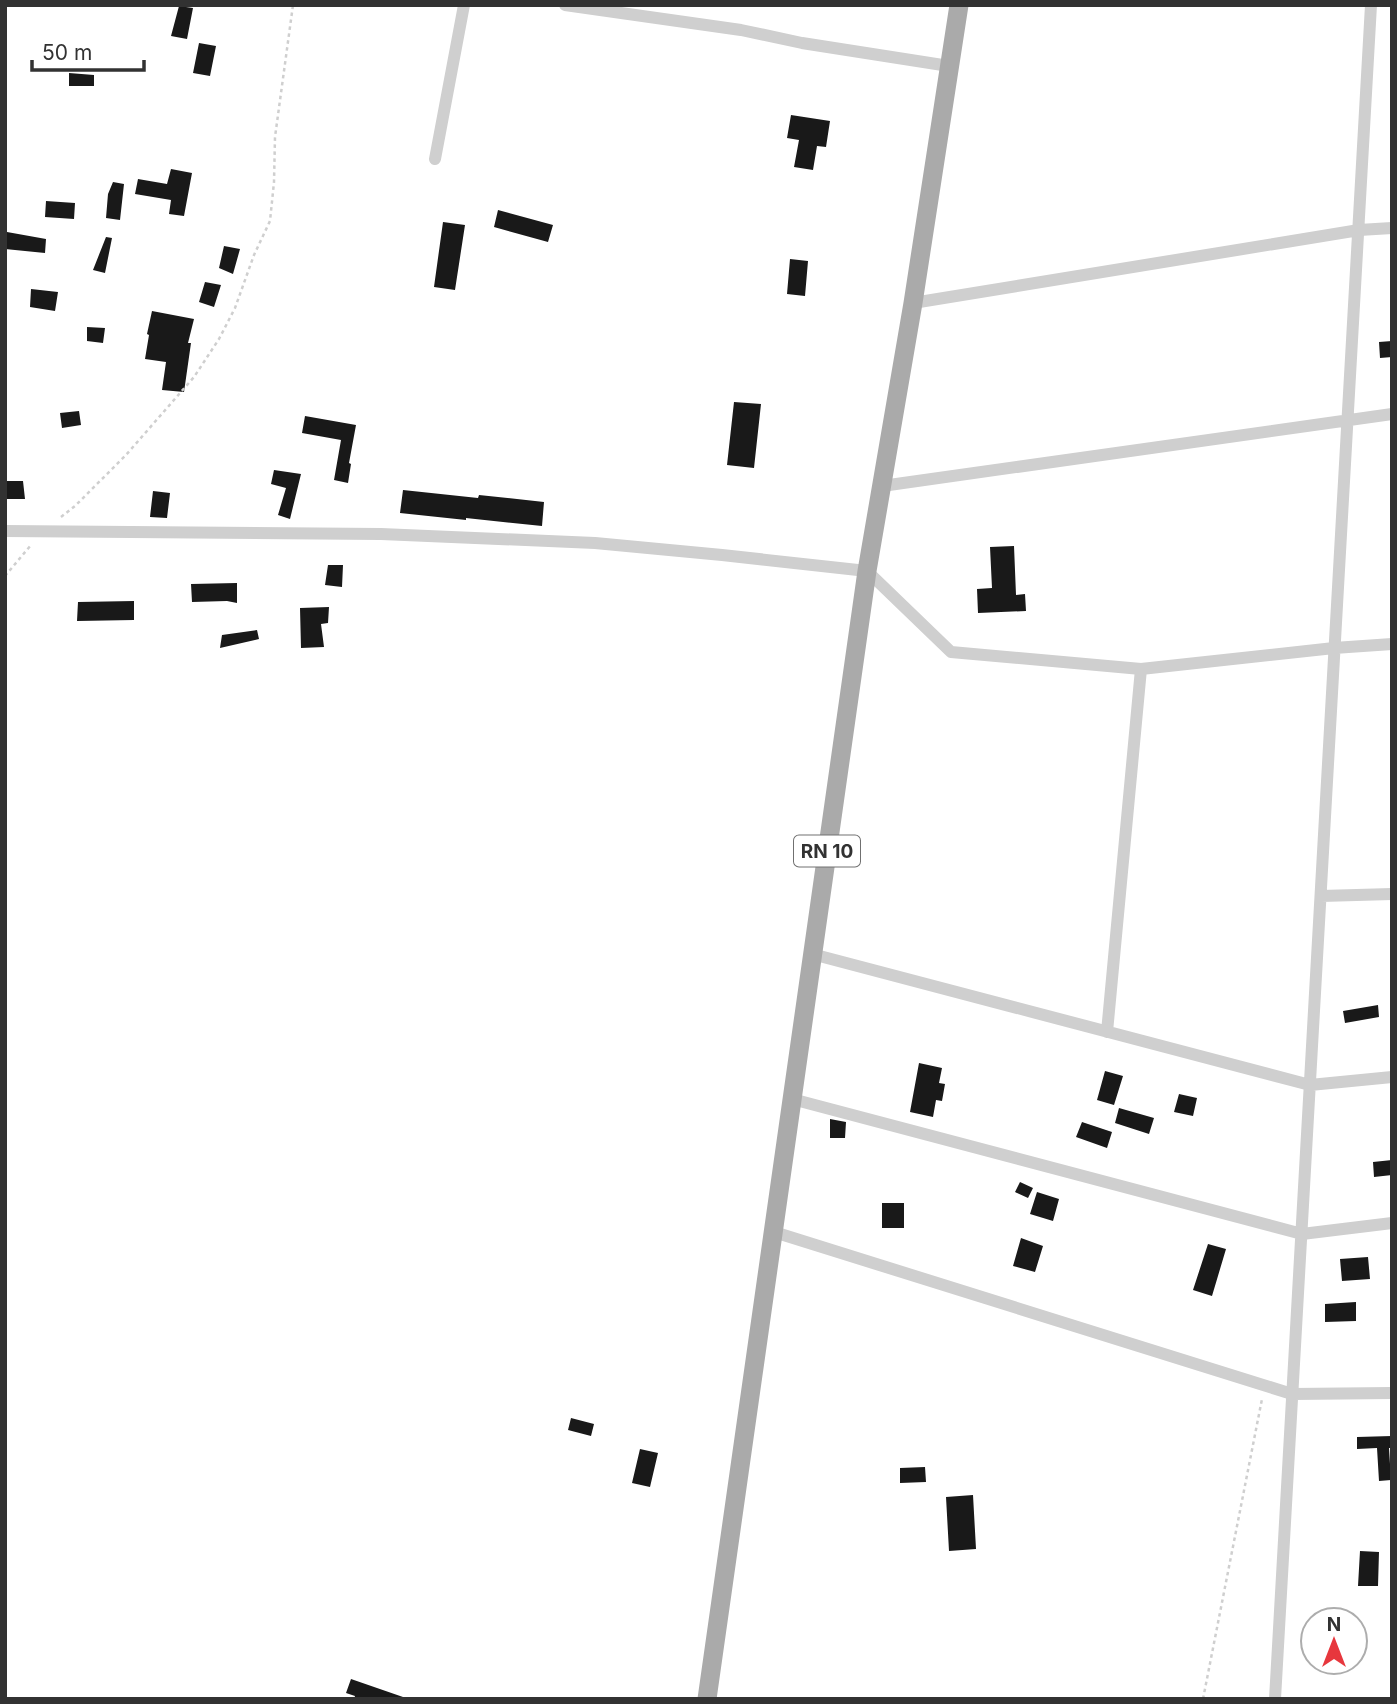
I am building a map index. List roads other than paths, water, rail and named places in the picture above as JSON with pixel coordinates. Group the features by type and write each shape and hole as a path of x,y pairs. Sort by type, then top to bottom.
{"main road":[{"name":"RN 10","path":"707,1699 867,571 913,303 959,5"}],"street":[{"path":"435,159 464,5"},
{"path":"565,5 602,7 949,66"},
{"path":"1275,1699 1371,5"},
{"path":"913,303 1359,230 1392,228"},
{"path":"881,486 1392,414"},
{"path":"5,531 381,534 595,543 867,571 951,652 1141,668 1392,644"},
{"path":"1107,1032 1141,668"},
{"path":"1321,896 1392,894"},
{"path":"812,954 1310,1085 1392,1077"},
{"path":"792,1099 1302,1234 1392,1223"},
{"path":"774,1232 1293,1394 1392,1393"}]}
